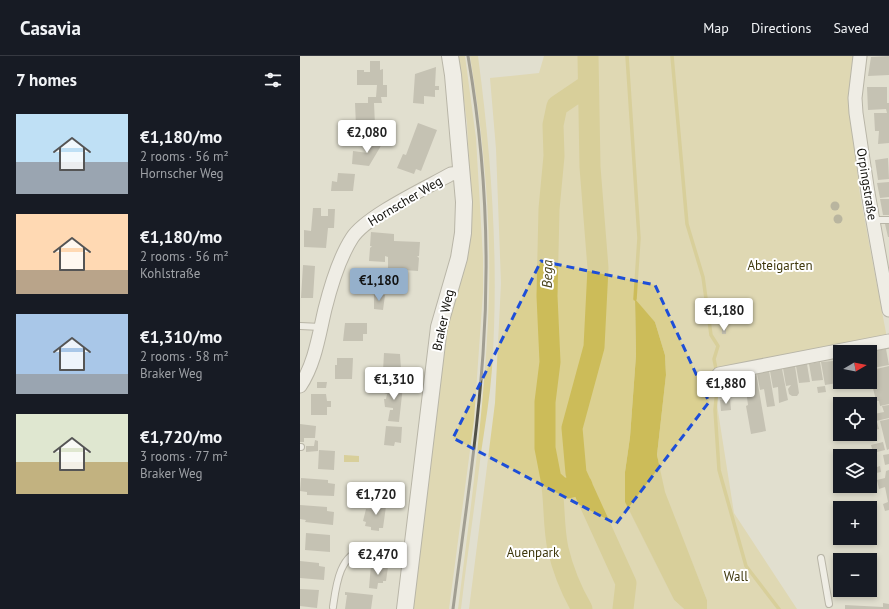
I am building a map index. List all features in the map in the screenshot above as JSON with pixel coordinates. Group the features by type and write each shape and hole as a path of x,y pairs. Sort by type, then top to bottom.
{"street":[{"name":"Braker Weg","path":"405,609 439,327 459,258 463,233 461,173 453,75 450,56"},
{"name":"Orpingstraße","path":"860,56 855,98 856,113 889,310"},
{"name":"Hornscher Weg","path":"300,386 306,377 321,327 328,297 339,265 352,237 373,218 451,174 461,173"},
{"path":"719,374 889,342"}],"lane":[{"path":"873,220 889,220"},
{"path":"300,326 321,327"},
{"path":"333,607 343,564 349,557 366,548 412,554"},
{"path":"821,558 829,604"}],"highlighted area":[{"path":"541,261 655,285 709,402 616,524 453,438"}],"green space":[{"path":"458,56 465,56 476,138 483,258 483,292 474,420 449,609 411,609 444,328 468,254 472,225 467,123"},
{"path":"470,56 478,56 483,95 493,212 495,291 492,369 489,400 461,609 458,609 473,491 485,373 489,294 489,234 485,174 479,115"},
{"path":"544,56 853,56 848,97 860,195 887,338 852,345 833,345 833,349 712,373 734,513 797,609 707,609 707,600 664,492 657,455 666,375 665,355 655,322 635,300 636,355 630,437 625,472 625,501 674,600 684,609 469,609 495,403 501,283 496,149 490,78 539,73"}],"shaded area":[{"path":"635,299 655,322 665,355 666,375 657,455 665,492 707,600 707,609 684,609 674,600 625,502 625,472 630,437 636,355"},
{"path":"344,455 359,456 359,462 344,462"}],"building":[{"path":"889,56 889,75 868,76 871,57"},
{"path":"370,61 380,61 380,70 383,69 383,85 387,85 387,97 381,97 382,103 374,103 375,125 356,126 355,103 368,103 368,97 376,97 377,85 357,85 357,70 370,72"},
{"path":"436,67 435,86 439,86 439,90 435,90 435,97 424,96 424,104 413,103 415,74"},
{"path":"867,87 887,87 887,103 889,103 889,143 878,144 879,131 875,131 874,113 887,113 886,109 868,110"},
{"path":"418,123 437,130 421,171 416,169 414,174 397,168 403,154 406,155"},
{"path":"371,137 382,144 369,166 352,164 353,151 368,153 369,146 366,145"},
{"path":"888,158 889,179 878,180 875,160"},
{"path":"338,173 355,174 353,191 331,191 332,181 337,182"},
{"path":"889,182 889,197 880,198 877,183"},
{"path":"880,199 889,199 889,215 883,215"},
{"path":"313,208 321,208 321,216 328,216 328,209 335,209 334,228 328,228 326,248 304,247 304,230 311,231"},
{"path":"885,224 889,224 889,237 888,237"},
{"path":"371,232 394,234 394,241 420,242 419,256 417,256 419,258 418,271 388,269 388,257 385,256 385,262 369,261 370,248 372,246 370,246"},
{"path":"303,265 315,266 313,298 301,298"},
{"path":"374,294 385,295 383,310 374,309"},
{"path":"345,323 367,323 367,334 363,334 363,341 343,341"},
{"path":"722,329 726,329 726,334 722,334"},
{"path":"886,349 889,365 877,367 877,351"},
{"path":"384,353 400,354 401,369 394,369 394,372 383,371"},
{"path":"337,358 353,358 352,379 335,379 335,365 337,365"},
{"path":"833,361 833,384 825,385 821,362"},
{"path":"820,362 823,380 812,381 809,364"},
{"path":"807,364 810,382 799,383 796,366"},
{"path":"795,366 799,393 797,396 792,396 789,394 788,389 791,385 786,386 783,368"},
{"path":"889,366 889,404 880,406 879,401 877,401 877,397 875,397 873,389 877,389 877,369"},
{"path":"782,369 788,400 779,403 778,387 773,388 770,371"},
{"path":"769,371 775,406 767,407 764,389 760,390 757,373"},
{"path":"756,373 766,431 751,434 746,406 748,405 744,375"},
{"path":"377,376 381,376 382,382 378,382"},
{"path":"317,382 327,382 326,388 317,388"},
{"path":"385,384 403,386 399,422 388,421 390,410 393,410 393,408 385,407 384,399 386,399 387,394 384,393"},
{"path":"825,386 826,392 818,393 817,387"},
{"path":"311,394 326,394 327,401 331,401 331,407 327,407 327,415 311,415"},
{"path":"730,399 731,410 721,411 720,400"},
{"path":"889,405 889,418 877,421 877,413 884,412 882,406"},
{"path":"889,419 889,449 887,450 880,421"},
{"path":"300,424 316,426 315,438 304,438 304,442 300,442"},
{"path":"386,426 402,427 401,443 395,442 394,446 384,445"},
{"path":"315,440 318,441 318,451 306,452 306,446 314,446"},
{"path":"883,442 885,450 877,452 877,449 872,449 871,445"},
{"path":"319,450 335,451 334,470 318,469"},
{"path":"889,454 889,464 885,465 883,455"},
{"path":"880,466 881,472 877,473 877,467"},
{"path":"889,470 889,510 885,511 883,504 888,502 885,487 879,489 877,480 885,478 886,471"},
{"path":"301,478 328,480 328,483 335,484 334,496 307,495 307,492 300,491"},
{"path":"377,498 387,499 383,528 379,528 379,531 371,530 371,527 365,526 366,522 363,521 366,509 376,510"},
{"path":"300,505 327,507 327,511 334,512 333,525 305,522 306,520 300,519"},
{"path":"306,533 330,535 330,552 305,550"},
{"path":"372,553 383,554 382,560 371,559"},
{"path":"300,561 319,563 319,566 325,567 324,580 300,578"},
{"path":"371,564 388,567 386,581 383,581 383,583 378,583 377,589 369,588"},
{"path":"300,589 319,590 317,608 300,606"},
{"path":"345,592 373,595 371,609 345,609 347,595 345,595"},
{"path":"883,603 889,604 889,609 845,609 845,605 883,607"}],"waterway":[{"name":"Bega","path":"588,56 590,167 598,268 594,347 572,428 576,473 626,583 623,609"},
{"name":"Bega","path":"627,56 639,238 635,299"},
{"path":"672,56 687,224 703,277 711,335 718,346 714,359 718,379 715,410 719,470 746,566 779,609"},
{"name":"Bega","path":"582,485 562,489 551,479 545,448 545,402 550,362 547,296 549,209 554,156 553,125 557,106 588,85"},
{"name":"Bega","path":"551,479 555,532 558,549 562,565 574,595 582,609"}],"railway":[{"path":"453,609 470,482 483,354 485,317 486,242 482,167 474,93 468,56"}],"park label":[{"name":"Abteigarten","path":"780,265"},
{"name":"Auenpark","path":"533,552"},
{"name":"Wall","path":"736,576"}]}
